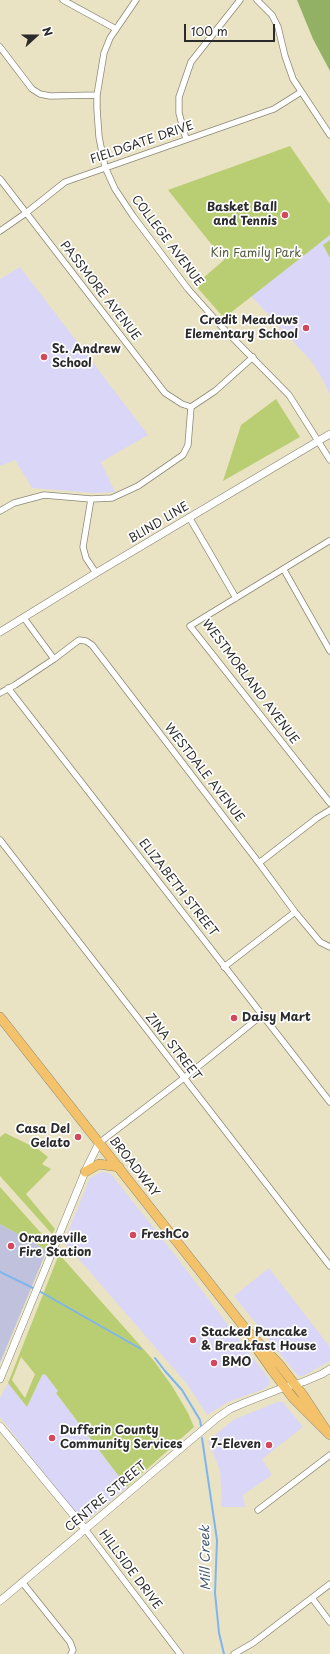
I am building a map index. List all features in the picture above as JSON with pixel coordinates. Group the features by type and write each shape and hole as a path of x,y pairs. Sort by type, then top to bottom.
{"main road":[{"name":"BROADWAY","path":"0,1017 248,1332 279,1364 328,1433"},
{"path":"85,1172 99,1164 119,1167"},
{"name":"BROADWAY","path":"248,1332 256,1348 285,1387 300,1405 328,1433"}],"street":[{"path":"63,0 116,29"},
{"name":"COLLEGE AVENUE","path":"136,0 116,29 104,53 96,109 99,137 105,167 115,189 133,216 188,289 222,327 289,395 330,460"},
{"path":"186,139 179,113 179,98 191,62 240,0"},
{"path":"256,0 272,15 278,27 290,71 301,92 330,135"},
{"path":"0,47 32,89 40,94 50,96 97,95"},
{"name":"FIELDGATE DRIVE","path":"0,231 66,182 105,167 274,109 301,92"},
{"name":"PASSMORE AVENUE","path":"0,179 165,393 182,404 191,407"},
{"path":"0,510 14,503 44,495 91,499 112,498 125,494 183,456 188,445 191,407 215,391 253,357"},
{"name":"BLIND LINE","path":"0,632 96,572 330,434"},
{"path":"91,499 83,547 86,558 96,572"},
{"path":"189,517 236,598"},
{"name":"WESTMORLAND AVENUE","path":"329,542 190,626 330,803"},
{"path":"284,570 330,651"},
{"path":"0,693 54,659 24,618"},
{"name":"WESTDALE AVENUE","path":"54,659 79,640 86,641 92,645 260,863 295,912 320,942 330,947"},
{"name":"ELIZABETH STREET","path":"8,688 330,1102"},
{"path":"260,863 316,818 330,810"},
{"name":"ZINA STREET","path":"0,840 330,1266"},
{"path":"224,967 295,912"},
{"path":"0,1379 85,1172 99,1143 262,1016"},
{"name":"CENTRE STREET","path":"0,1601 217,1418 230,1409 285,1387 314,1378 330,1369"},
{"name":"HILLSIDE DRIVE","path":"0,1426 85,1529 180,1654"},
{"path":"258,1510 330,1454"},
{"path":"22,1582 70,1642 73,1650 71,1654"},
{"path":"234,1654 253,1643 330,1584"},
{"path":"312,1598 330,1622"}],"shaded area":[{"name":"Credit Meadows Elementary School","path":"330,235 330,395 322,378 311,361 251,296"},
{"name":"St. Andrew School","path":"20,267 148,435 101,462 115,492 95,493 32,488 15,460 0,466 0,279"},
{"path":"105,1172 111,1174 175,1255 269,1379 269,1385 264,1389 228,1402 207,1415 187,1384 64,1242 90,1178 99,1173"},
{"path":"0,1224 47,1250 0,1363"},
{"path":"269,1268 330,1347 330,1361 303,1376 298,1376 234,1296"},
{"path":"45,1374 58,1391 56,1393 127,1487 83,1523 0,1417 0,1398 8,1383 27,1407 42,1375"},
{"path":"277,1402 283,1402 303,1427 262,1459 272,1475 243,1495 245,1507 222,1507 220,1470 208,1441 233,1420"}],"green space":[{"path":"297,0 330,0 330,71 313,39"},
{"name":"Kin Family Park","path":"290,146 330,204 330,235 224,318 195,285 224,260 168,190"},
{"path":"330,240 330,258 323,245"},
{"path":"276,399 300,437 223,481 241,425"},
{"path":"5,1133 38,1149 48,1157 42,1164 51,1169 26,1194 55,1229 52,1234 0,1176 0,1137"},
{"path":"0,1187 49,1242 47,1250 0,1224"},
{"path":"59,1254 154,1361 172,1386 188,1413 194,1427 127,1487 56,1393 58,1391 45,1374 42,1375 27,1407 8,1383","holes":["21,1357 35,1374 25,1398 12,1380"]}],"waterway":[{"name":"Mill Creek","path":"0,1272 35,1289"},
{"name":"Mill Creek","path":"39,1291 141,1349"},
{"name":"Mill Creek","path":"155,1358 182,1390 200,1420 201,1426"},
{"name":"Mill Creek","path":"202,1438 217,1540 215,1593 219,1633 224,1654"}],"place":[{"name":"Basket Ball and Tennis","path":"285,215"},
{"name":"Credit Meadows Elementary School","path":"306,328"},
{"name":"St. Andrew School","path":"44,357"},
{"name":"Daisy Mart","path":"234,1018"},
{"name":"Casa Del Gelato","path":"78,1137"},
{"name":"FreshCo","path":"133,1235"},
{"name":"Orangeville Fire Station","path":"11,1246"},
{"name":"Stacked Pancake & Breakfast House","path":"193,1340"},
{"name":"BMO","path":"214,1363"},
{"name":"Dufferin County Community Services","path":"52,1438"},
{"name":"7-Eleven","path":"269,1445"}]}
